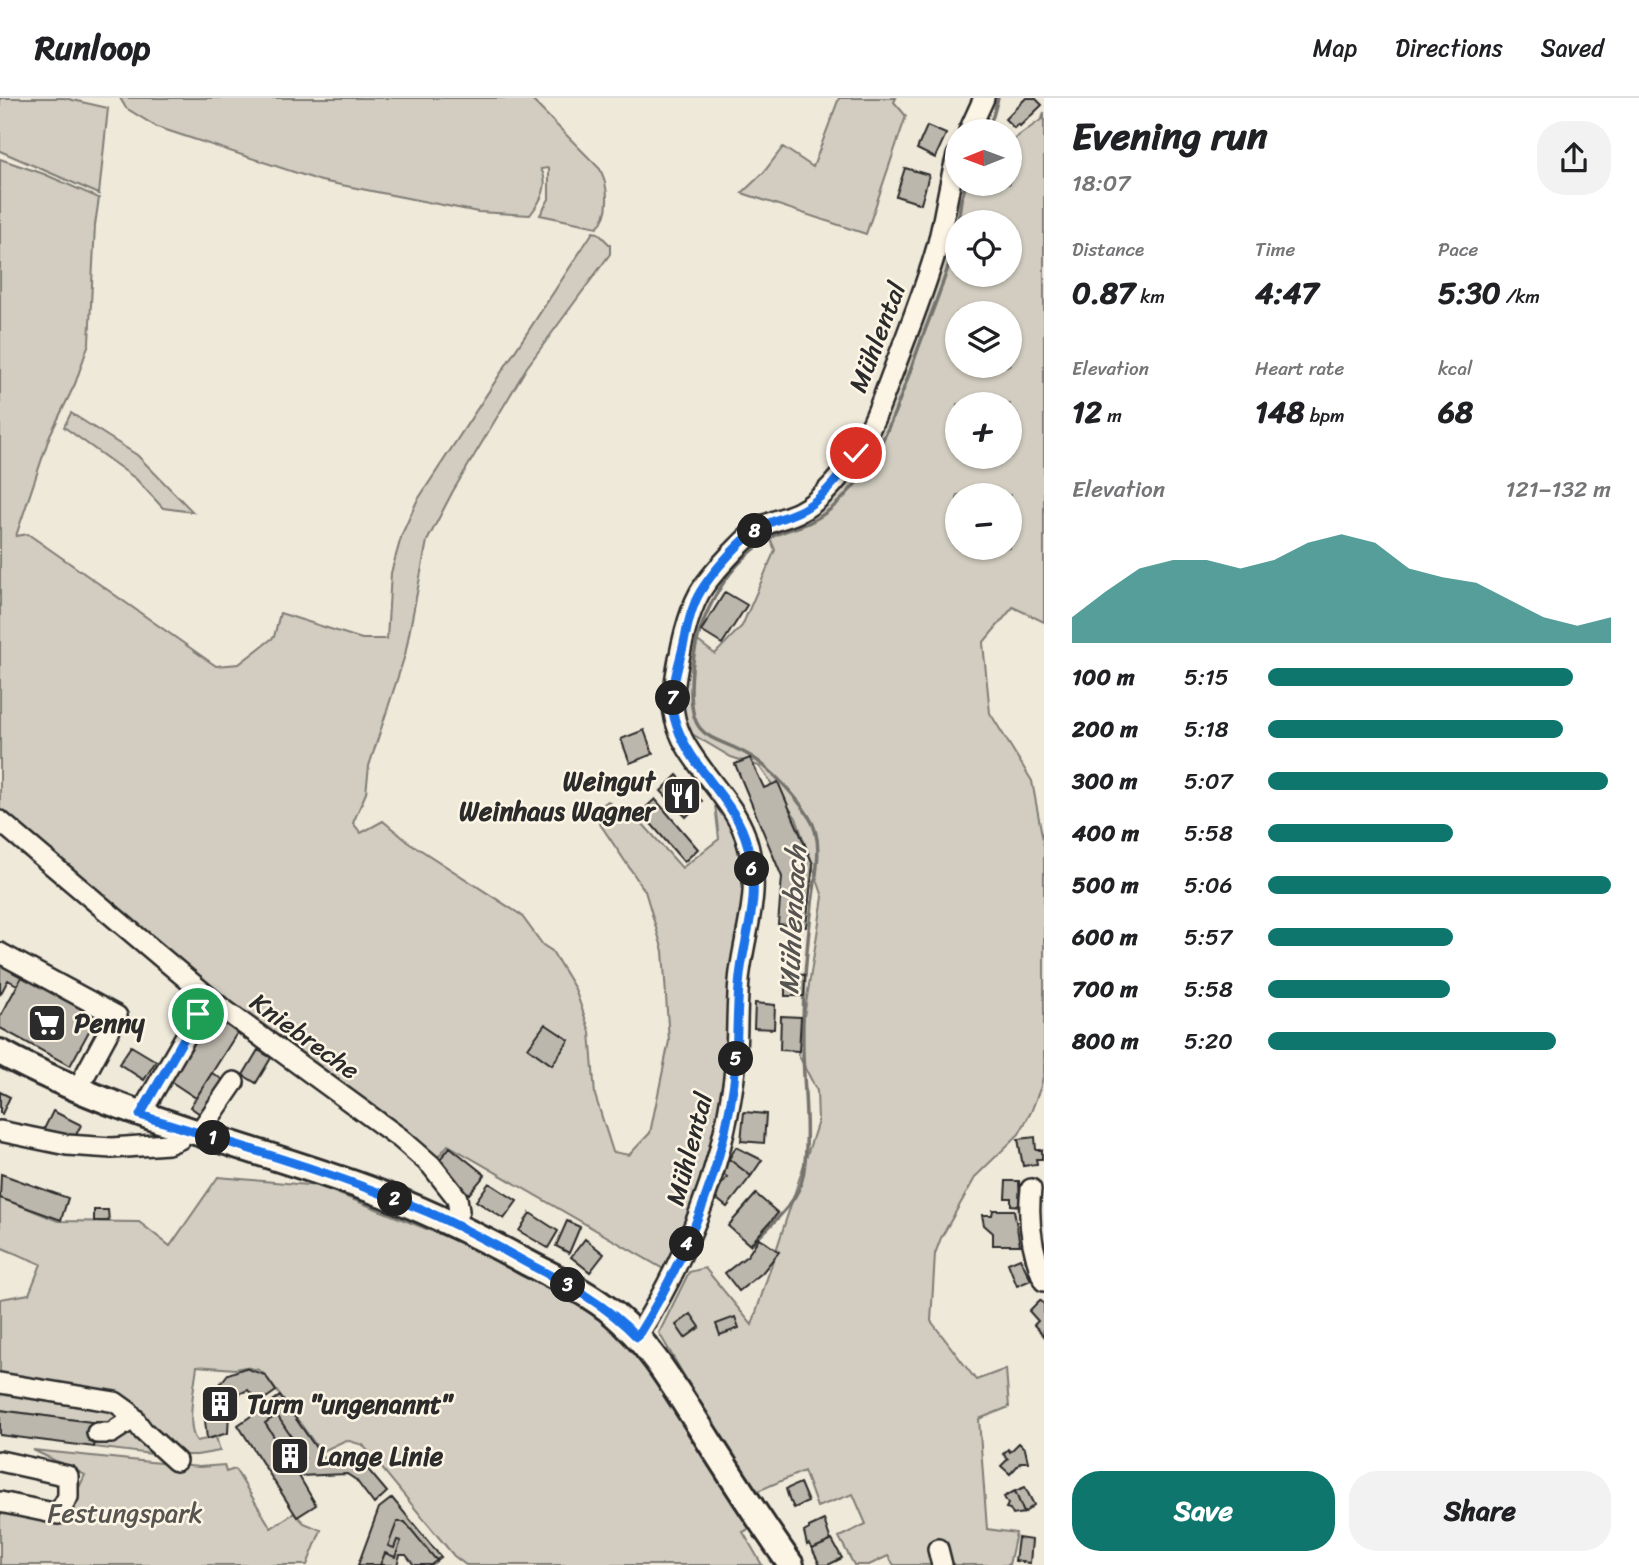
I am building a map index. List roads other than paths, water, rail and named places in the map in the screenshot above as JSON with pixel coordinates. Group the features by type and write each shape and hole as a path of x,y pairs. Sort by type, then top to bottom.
{"main road":[{"path":"0,1052 77,1090 140,1115 408,1204 452,1224 587,1296 614,1314 637,1337 673,1384 753,1511 791,1565"}],"street":[{"path":"974,119 984,98"},
{"name":"Mühlental","path":"637,1337 671,1278 691,1234 717,1158 733,1083 740,972 753,905 751,858 741,825 690,751 673,710 673,694 691,614 702,588 742,544 762,526 800,512 812,504 834,482 860,446 878,409 929,274 948,196"},
{"name":"Kniebreche","path":"0,821 219,1006 400,1138 430,1165 457,1198 458,1211 452,1224"},
{"path":"0,953 117,1016 77,1090"},
{"path":"140,1115 198,1014"},
{"path":"0,1131 67,1145 112,1148 168,1144 193,1132 234,1082"},
{"path":"1031,1189 1031,1235 1035,1259 1044,1281"},
{"path":"0,1383 115,1402 176,1461"},
{"path":"97,1433 111,1433 134,1418"},
{"path":"0,1461 68,1476 68,1497 58,1514 0,1502"}],"waterway":[{"name":"Mühlenbach","path":"992,119 998,98"},
{"name":"Mühlenbach","path":"960,210 962,196"},
{"name":"Mühlenbach","path":"754,1242 790,1204 803,1176 806,1130 804,996 817,870 817,837 809,817 783,784 752,757 708,736 695,720 691,690 696,644 712,601 739,564 775,535 809,522 828,511 862,475 883,439 900,399 945,278"}],"place":[{"name":"Weingut Weinhaus Wagner","path":"682,796"},
{"name":"Penny","path":"47,1023"},
{"name":"Turm \"ungenannt\"","path":"220,1404"},
{"name":"Lange Linie","path":"290,1456"}],"park label":[{"name":"Festungspark","path":"125,1513"}]}
